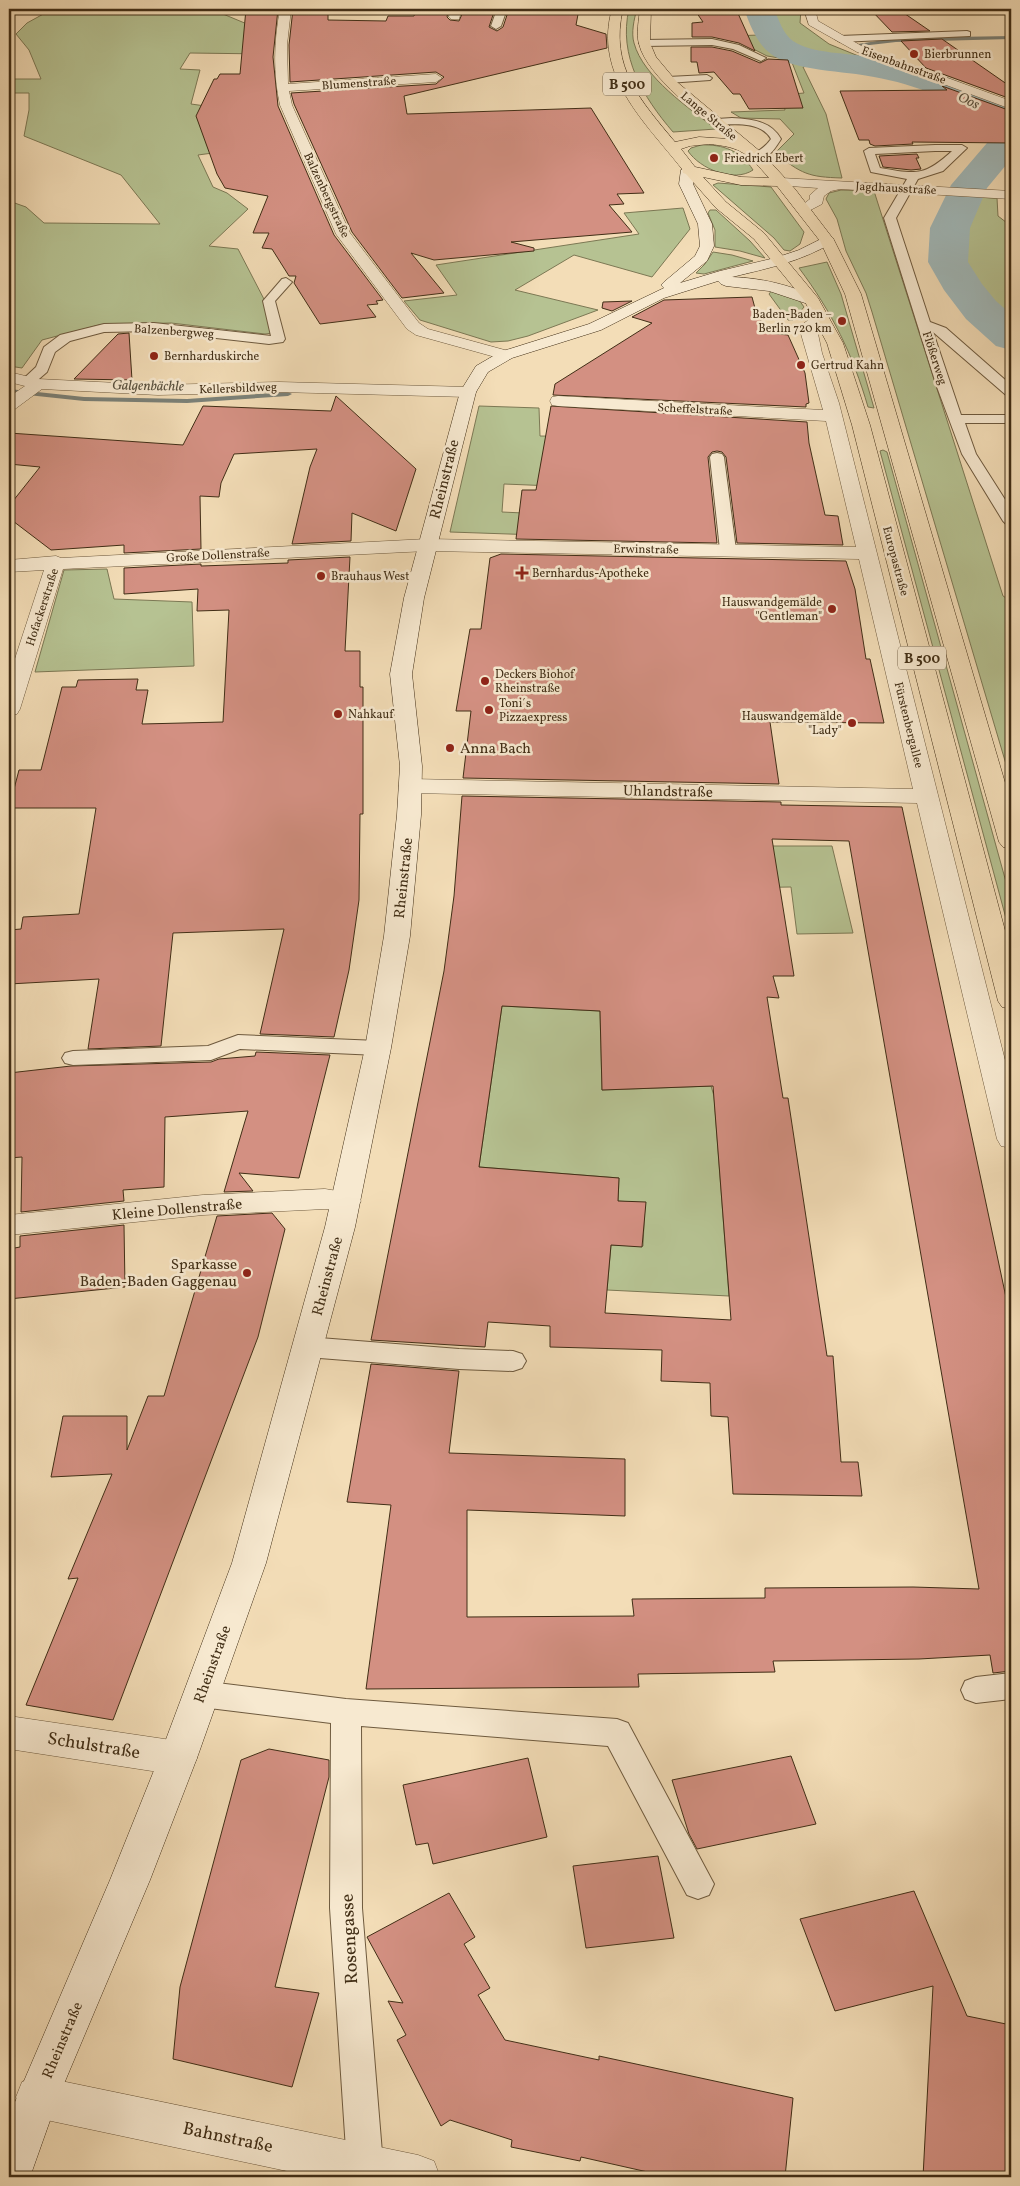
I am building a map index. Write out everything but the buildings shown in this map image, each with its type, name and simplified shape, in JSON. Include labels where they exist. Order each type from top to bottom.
[{"type":"main road","name":"B 500","points":[[617,9],[613,39],[618,67],[637,102],[688,170]]},
{"type":"main road","points":[[644,44],[645,9]]},
{"type":"main road","name":"Lange Straße","points":[[644,44],[650,58],[668,80],[768,168],[827,240]]},
{"type":"main road","points":[[672,148],[683,144],[710,140],[734,144],[753,153]]},
{"type":"main road","points":[[722,178],[748,176],[768,168]]},
{"type":"main road","points":[[688,170],[722,178],[758,183],[781,182]]},
{"type":"main road","name":"Europastraße","points":[[688,170],[723,206],[760,237],[811,300],[844,370],[861,425],[1011,1001]]},
{"type":"main road","name":"B 500","points":[[827,240],[853,294],[864,328],[1011,842]]},
{"type":"street","name":"Balzenbergstraße","points":[[285,9],[281,32],[281,88],[286,105],[343,234],[413,326],[422,332],[506,355]]},
{"type":"street","name":"Eisenbahnstraße","points":[[810,9],[813,22],[861,50],[1011,105]]},
{"type":"street","name":"Blumenstraße","points":[[281,88],[436,78]]},
{"type":"street","points":[[659,295],[671,282],[702,258],[707,246],[705,224],[686,184],[688,170]]},
{"type":"street","name":"Jagdhausstraße","points":[[781,182],[842,185],[910,183],[928,189],[1011,195]]},
{"type":"street","points":[[803,210],[817,201],[817,195],[820,192],[842,185]]},
{"type":"street","points":[[506,355],[595,327],[659,295],[702,281],[780,261],[804,253],[827,240]]},
{"type":"street","points":[[702,281],[764,284],[791,291],[811,300]]},
{"type":"street","name":"Fürstenbergallee","points":[[821,318],[809,328],[808,337],[816,354],[833,416],[926,796],[966,948],[1011,1139]]},
{"type":"street","name":"Rheinstraße","points":[[9,2175],[37,2097],[130,1880],[178,1758],[249,1563],[346,1201],[378,1048],[397,936],[410,786],[411,766],[401,674],[414,598],[468,392],[482,369],[506,355]]},
{"type":"street","name":"Kellersbildweg","points":[[9,377],[25,391],[158,390],[279,386],[468,392]]},
{"type":"street","name":"Scheffelstraße","points":[[558,401],[833,416]]},
{"type":"street","name":"Erwinstraße","points":[[427,544],[866,553]]},
{"type":"street","name":"Große Dollenstraße","points":[[9,566],[56,562],[427,544]]},
{"type":"street","name":"Hofackerstraße","points":[[9,709],[56,562]]},
{"type":"street","name":"Uhlandstraße","points":[[410,786],[926,796]]},
{"type":"street","name":"Kleine Dollenstraße","points":[[9,1225],[203,1205],[325,1199],[346,1201]]},
{"type":"street","name":"Schulstraße","points":[[9,1732],[178,1758]]},
{"type":"street","name":"Bahnstraße","points":[[37,2097],[418,2177]]},
{"type":"lane","points":[[496,26],[502,9]]},
{"type":"lane","points":[[840,39],[967,34]]},
{"type":"lane","points":[[644,44],[712,42],[736,47],[761,58]]},
{"type":"lane","points":[[668,80],[707,78]]},
{"type":"lane","points":[[717,122],[741,122],[769,129],[776,138],[767,152],[753,153]]},
{"type":"lane","points":[[962,148],[939,169],[910,183],[875,170],[869,151],[962,148]]},
{"type":"lane","name":"Flößerweg","points":[[910,183],[890,218],[956,420],[969,454],[1011,521]]},
{"type":"lane","name":"Balzenbergweg","points":[[25,391],[42,369],[49,350],[65,338],[104,328],[154,327],[269,340],[278,338],[269,302],[286,282]]},
{"type":"lane","points":[[924,324],[941,331],[1011,392]]},
{"type":"lane","points":[[956,420],[1011,419]]},
{"type":"lane","points":[[717,457],[728,550]]},
{"type":"lane","points":[[73,1058],[211,1053],[238,1042],[378,1048]]},
{"type":"lane","points":[[307,1348],[513,1361]]},
{"type":"lane","points":[[976,1690],[1011,1686]]},
{"type":"lane","points":[[201,1694],[346,1712],[617,1733],[698,1884]]},
{"type":"lane","name":"Rosengasse","points":[[346,1712],[346,1908],[365,2165]]},
{"type":"green space","points":[[46,9],[211,9],[247,24],[265,54],[190,53],[180,69],[200,70],[191,104],[227,109],[242,149],[198,155],[213,187],[227,193],[248,209],[209,246],[238,249],[281,332],[265,334],[171,323],[99,325],[42,340],[22,368],[9,366],[9,201],[26,207],[44,223],[160,224],[121,175],[24,136],[29,110],[29,93],[9,93],[9,79],[41,79],[29,50],[16,34],[27,23],[47,12]]},
{"type":"green space","points":[[629,9],[637,9],[633,26],[633,39],[639,56],[647,68],[681,102],[716,129],[673,132],[662,119],[643,90],[630,59],[627,43]]},
{"type":"green space","points":[[749,9],[801,9],[800,23],[829,44],[861,57],[821,62],[803,67],[826,114],[842,178],[821,177],[806,173],[792,166],[775,153],[794,134],[780,119],[741,118],[731,112],[785,110],[782,95],[804,93],[791,60],[767,56],[728,36],[760,35]]},
{"type":"green space","points":[[701,145],[724,147],[731,150],[743,158],[753,170],[737,175],[718,172],[709,168],[693,158],[688,151]]},
{"type":"green space","points":[[718,183],[771,187],[804,232],[800,244],[790,251],[784,250],[774,238],[713,185]]},
{"type":"green space","points":[[841,190],[874,191],[1003,596],[1011,601],[1011,781],[866,293],[846,251],[837,219],[826,199],[829,193]]},
{"type":"green space","points":[[969,197],[997,198],[998,216],[1011,226],[1011,324],[992,310],[963,270],[959,237]]},
{"type":"green space","points":[[683,208],[690,229],[652,277],[574,255],[515,290],[598,310],[528,336],[508,341],[491,342],[420,320],[404,301],[457,295],[436,265],[639,234],[624,213]]},
{"type":"green space","points":[[710,210],[716,210],[750,241],[765,258],[715,247],[715,230],[708,213]]},
{"type":"green space","points":[[713,252],[753,261],[704,274],[696,273]]},
{"type":"green space","points":[[827,262],[841,294],[874,408],[868,407],[856,370],[840,334],[822,301],[799,268]]},
{"type":"green space","points":[[773,289],[799,300],[804,307],[793,320],[788,320],[769,294]]},
{"type":"green space","points":[[479,406],[539,408],[540,436],[657,438],[650,490],[504,484],[502,512],[714,522],[714,541],[450,532]]},
{"type":"green space","points":[[880,451],[887,452],[1011,900],[1011,937]]},
{"type":"green space","points":[[107,569],[114,599],[192,602],[194,666],[35,672],[64,570]]},
{"type":"green space","points":[[533,846],[832,846],[853,933],[797,934],[791,887],[534,891]]},
{"type":"green space","points":[[502,1006],[600,1011],[602,1090],[711,1086],[714,1096],[729,1296],[607,1290],[611,1245],[643,1246],[645,1203],[618,1201],[619,1178],[479,1167]]},
{"type":"waterway","name":"Oos","points":[[759,9],[774,40],[789,52],[826,61],[890,70],[908,75],[964,97],[997,115],[1010,125],[1004,145],[970,185],[950,228],[948,262],[965,290],[981,310],[1011,337]]},
{"type":"waterway","points":[[861,44],[896,40],[1011,37]]},
{"type":"waterway","name":"Galgenbächle","points":[[9,391],[84,399],[187,401],[288,394]]},
{"type":"place","name":"Bierbrunnen","points":[[914,54]]},
{"type":"place","name":"Friedrich Ebert","points":[[714,158]]},
{"type":"place","name":"Baden-Baden – Berlin 720 km","points":[[842,321]]},
{"type":"place","name":"Bernharduskirche","points":[[154,356]]},
{"type":"place","name":"Gertrud Kahn","points":[[801,365]]},
{"type":"place","name":"Bernhardus-Apotheke","points":[[522,573]]},
{"type":"place","name":"Brauhaus West","points":[[321,576]]},
{"type":"place","name":"Hauswandgemälde \"Gentleman\"","points":[[832,609]]},
{"type":"place","name":"Deckers Biohof Rheinstraße","points":[[485,681]]},
{"type":"place","name":"Toni´s Pizzaexpress","points":[[489,710]]},
{"type":"place","name":"Nahkauf","points":[[338,714]]},
{"type":"place","name":"Hauswandgemälde \"Lady\"","points":[[852,723]]},
{"type":"place","name":"Anna Bach","points":[[450,748]]},
{"type":"place","name":"Sparkasse Baden-Baden Gaggenau","points":[[247,1273]]}]
